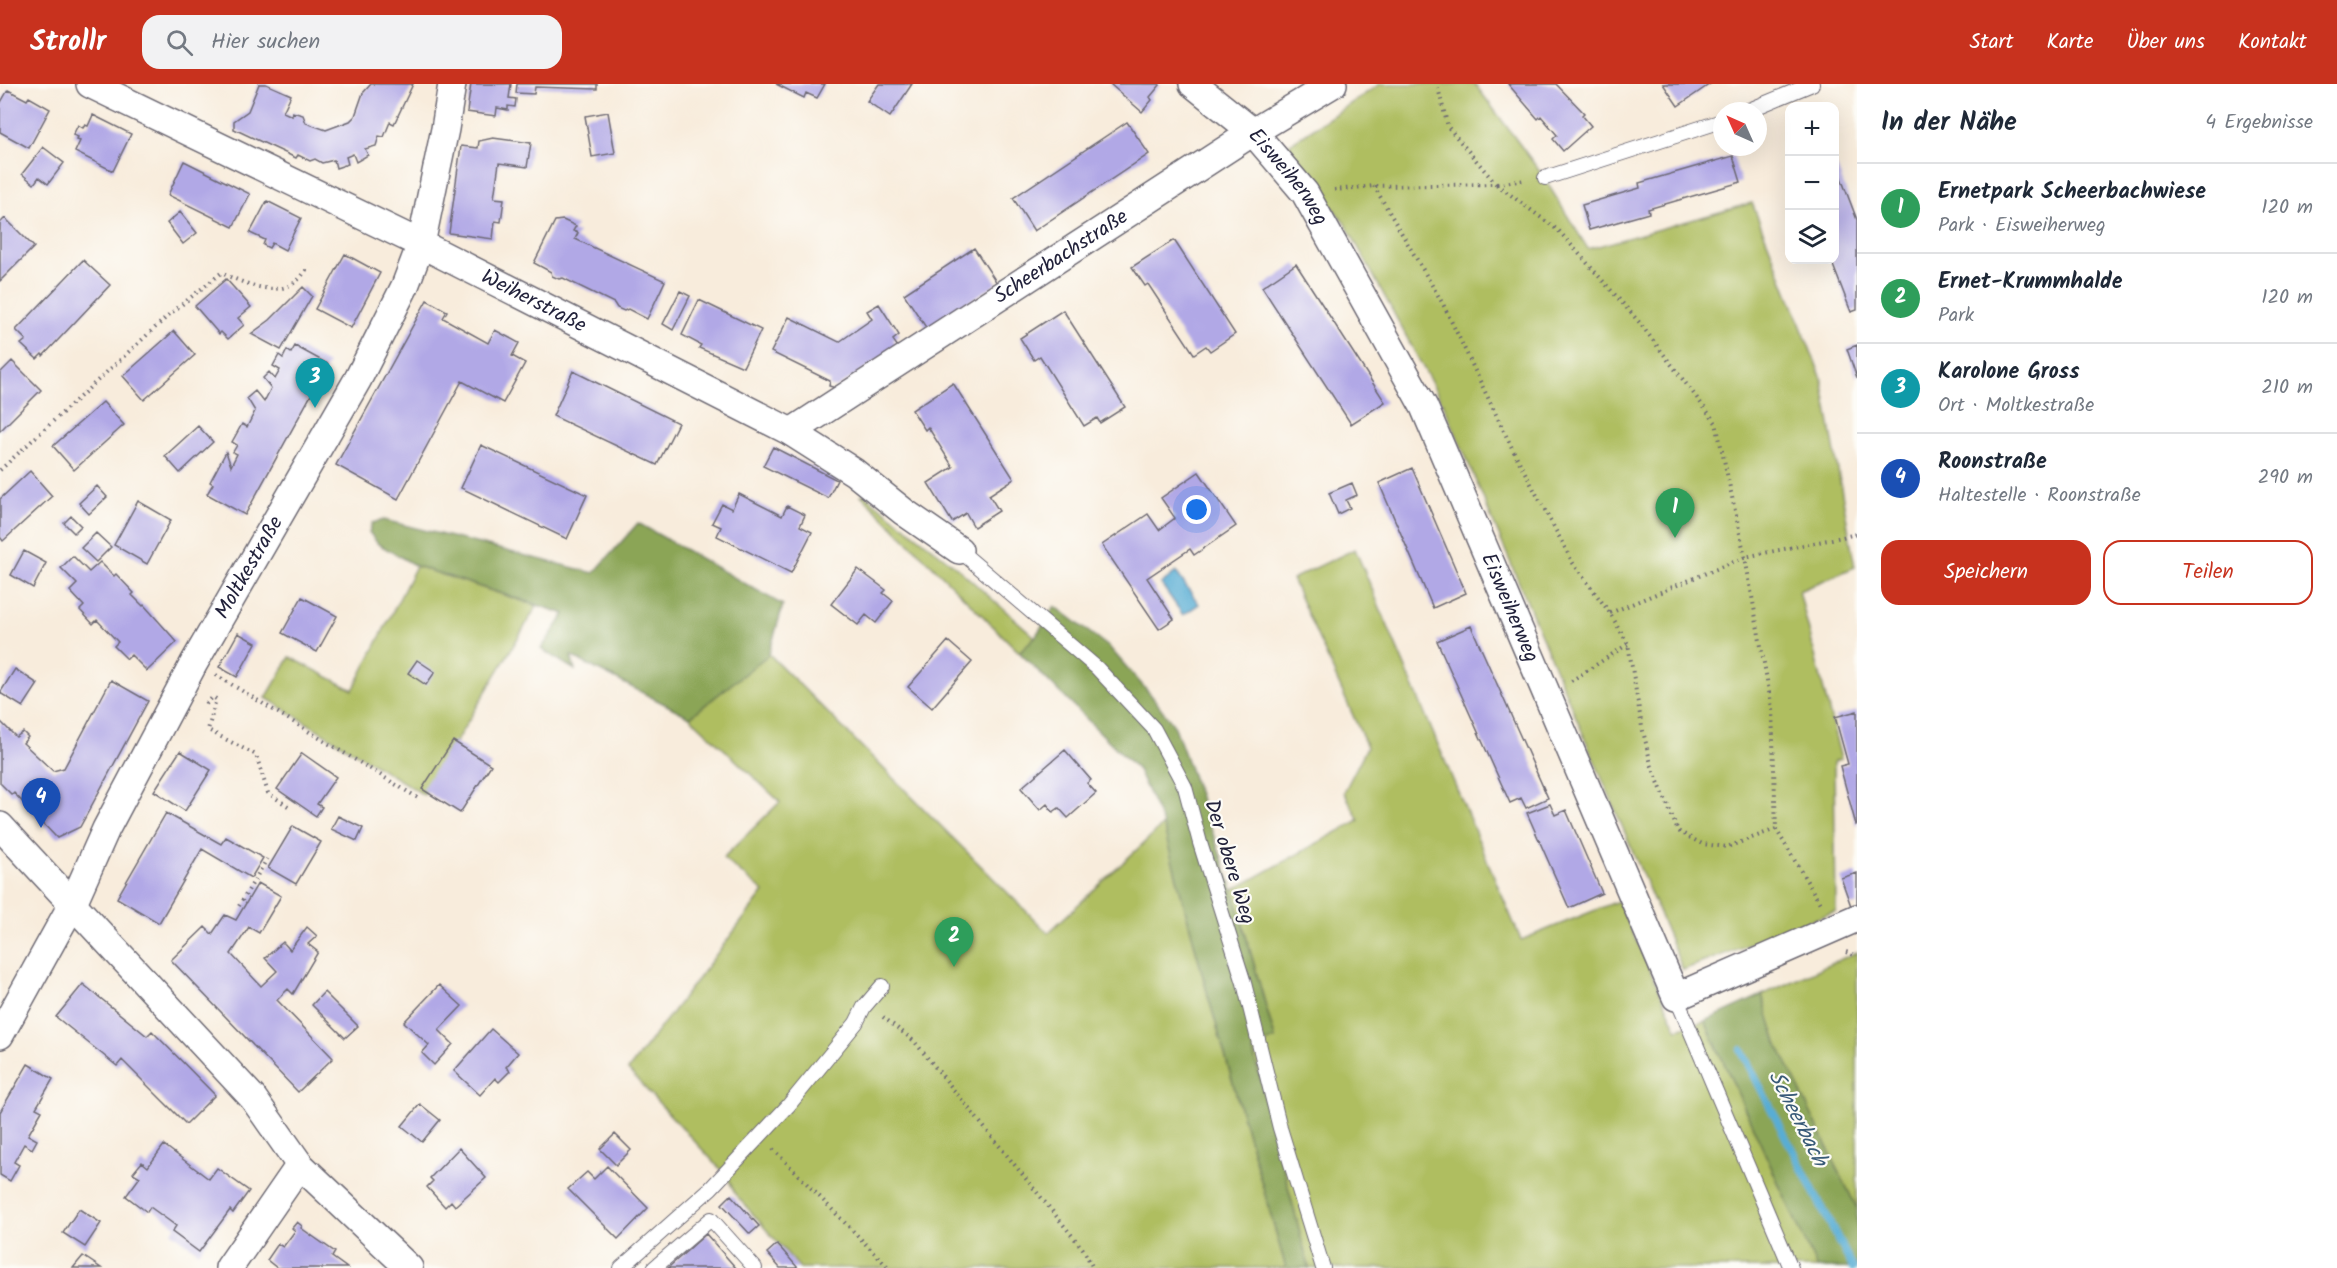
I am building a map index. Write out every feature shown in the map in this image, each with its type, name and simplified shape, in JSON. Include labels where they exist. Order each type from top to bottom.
[{"type":"street","name":"Weiherstraße","points":[[90,84],[421,244],[790,432],[854,472],[904,512],[959,550]]},
{"type":"street","name":"Moltkestraße","points":[[0,1035],[73,903],[106,829],[194,663],[358,378],[405,286],[421,244],[452,84]]},
{"type":"street","name":"Eisweiherweg","points":[[1193,84],[1253,132],[1305,193],[1424,407],[1676,997]]},
{"type":"street","name":"Scheerbachstraße","points":[[790,432],[1253,132],[1333,84]]},
{"type":"street","points":[[0,825],[253,1098],[300,1165],[409,1268]]},
{"type":"street","points":[[1676,997],[1845,922]]},
{"type":"street","points":[[229,1268],[300,1165]]},
{"type":"lane","points":[[1767,103],[1812,84]]},
{"type":"lane","points":[[1545,177],[1713,125]]},
{"type":"lane","name":"Der obere Weg","points":[[959,550],[1097,668],[1154,729],[1185,787],[1244,983],[1280,1128],[1323,1268]]},
{"type":"lane","points":[[621,1268],[711,1188],[788,1106],[856,1023],[864,1007],[882,986]]},
{"type":"lane","points":[[1676,997],[1791,1268]]},
{"type":"lane","points":[[654,1268],[711,1219],[755,1268]]},
{"type":"path","points":[[1437,84],[1448,127],[1496,184],[1559,231],[1639,322],[1716,423],[1745,557],[1772,708],[1776,829],[1845,922]]},
{"type":"path","points":[[1305,193],[1374,186],[1496,184],[1545,177]]},
{"type":"path","points":[[1374,186],[1443,304],[1513,450],[1573,563],[1610,613],[1628,644],[1651,764],[1678,831],[1702,844],[1726,847],[1776,829]]},
{"type":"path","points":[[0,470],[170,314],[221,273],[267,290],[287,287],[303,274],[306,270],[305,265]]},
{"type":"path","points":[[1610,613],[1745,557],[1857,534]]},
{"type":"path","points":[[1548,697],[1628,644]]},
{"type":"path","points":[[233,685],[418,798]]},
{"type":"path","points":[[208,730],[256,755],[268,793],[291,808]]},
{"type":"path","points":[[239,906],[267,859]]},
{"type":"path","points":[[864,1007],[886,1018],[914,1041],[1083,1250],[1093,1268]]},
{"type":"path","points":[[760,1136],[889,1268]]},
{"type":"green space","points":[[1380,84],[1475,84],[1541,173],[1588,249],[1752,203],[1822,379],[1855,567],[1799,591],[1841,759],[1834,761],[1836,911],[1683,970],[1445,408],[1346,225],[1285,147]]},
{"type":"green space","points":[[864,494],[955,566],[1035,637],[1019,652],[861,495]]},
{"type":"green space","points":[[384,520],[594,573],[638,523],[783,605],[769,654],[690,717],[571,656],[575,670],[541,649],[565,614],[416,566],[378,544],[369,532],[372,523]]},
{"type":"green space","points":[[1355,549],[1521,940],[1618,901],[1677,1029],[1705,1021],[1817,1268],[1309,1268],[1252,1047],[1275,1038],[1233,890],[1359,820],[1344,792],[1367,747],[1292,579]]},
{"type":"green space","points":[[416,566],[537,606],[424,795],[266,698],[290,657],[353,690]]},
{"type":"green space","points":[[1055,606],[1110,648],[1175,727],[1233,890],[1275,1039],[1252,1048],[1309,1268],[1286,1268],[1209,999],[1163,825],[1138,770],[1019,652],[1035,637]]},
{"type":"green space","points":[[769,654],[1048,933],[1163,825],[1209,999],[1286,1268],[800,1268],[736,1195],[726,1175],[628,1070],[764,892],[723,858],[780,802],[690,717]]},
{"type":"green space","points":[[1857,952],[1857,1209],[1777,1043],[1762,995]]},
{"type":"green space","points":[[1762,995],[1777,1043],[1857,1209],[1857,1268],[1817,1268],[1705,1021]]},
{"type":"water","points":[[1176,572],[1199,604],[1183,615],[1161,584]]},
{"type":"building","points":[[259,84],[266,84],[291,95],[283,112],[292,116],[292,112],[303,115],[306,123],[326,130],[350,121],[355,116],[363,93],[371,84],[413,84],[394,124],[390,122],[384,137],[379,136],[376,146],[365,149],[368,155],[356,162],[353,154],[346,157],[348,164],[336,168],[334,160],[322,163],[315,159],[310,161],[298,155],[296,158],[234,129],[234,121],[248,111]]},
{"type":"building","points":[[471,84],[511,84],[509,98],[516,99],[515,107],[508,106],[508,110],[497,108],[496,116],[467,112]]},
{"type":"building","points":[[517,84],[597,84],[597,89],[535,87],[534,94],[516,93]]},
{"type":"building","points":[[776,84],[825,84],[817,98],[806,93],[804,98]]},
{"type":"building","points":[[879,84],[912,84],[890,117],[867,101]]},
{"type":"building","points":[[1110,84],[1159,84],[1160,85],[1142,112]]},
{"type":"building","points":[[1508,84],[1556,84],[1584,113],[1582,115],[1591,126],[1563,151],[1553,139],[1557,135],[1541,116],[1538,119]]},
{"type":"building","points":[[1663,84],[1710,84],[1678,106]]},
{"type":"building","points":[[8,90],[27,100],[29,97],[50,109],[29,148],[0,132],[0,104]]},
{"type":"building","points":[[608,112],[615,153],[592,157],[585,116]]},
{"type":"building","points":[[93,115],[131,134],[113,171],[75,152],[80,141],[73,135],[78,125],[83,128],[85,125],[88,126]]},
{"type":"building","points":[[1127,122],[1149,154],[1034,231],[1013,198]]},
{"type":"building","points":[[493,138],[531,143],[527,167],[499,163],[494,198],[504,199],[501,222],[495,221],[493,239],[449,233],[461,146],[478,148],[479,141]]},
{"type":"building","points":[[43,147],[64,163],[48,184],[39,177],[34,184],[22,174]]},
{"type":"building","points":[[1733,156],[1741,182],[1648,209],[1649,213],[1589,230],[1582,205],[1640,188],[1639,183]]},
{"type":"building","points":[[184,161],[250,194],[233,227],[168,195]]},
{"type":"building","points":[[1839,173],[1857,220],[1857,310],[1851,312],[1833,264],[1839,264]]},
{"type":"building","points":[[267,201],[301,218],[285,250],[272,243],[269,248],[263,245],[265,240],[250,233]]},
{"type":"building","points":[[180,212],[197,233],[183,244],[167,223]]},
{"type":"building","points":[[5,218],[34,247],[0,281],[0,223]]},
{"type":"building","points":[[563,220],[576,226],[573,231],[578,233],[575,239],[665,281],[647,319],[628,309],[624,311],[617,308],[614,303],[563,278],[552,276],[551,272],[534,263],[555,221]]},
{"type":"building","points":[[1174,240],[1235,334],[1210,351],[1206,346],[1194,354],[1148,284],[1145,286],[1132,267]]},
{"type":"building","points":[[974,248],[997,283],[927,329],[904,294]]},
{"type":"building","points":[[345,254],[380,273],[351,328],[315,309]]},
{"type":"building","points":[[83,260],[110,285],[43,356],[42,354],[37,359],[21,344],[26,340],[16,330]]},
{"type":"building","points":[[1296,264],[1385,402],[1351,424],[1262,287]]},
{"type":"building","points":[[226,279],[251,307],[238,318],[244,325],[228,339],[221,332],[219,334],[195,306]]},
{"type":"building","points":[[303,287],[312,296],[281,350],[251,334],[270,320]]},
{"type":"building","points":[[680,291],[690,296],[673,330],[663,324]]},
{"type":"building","points":[[427,300],[447,311],[443,318],[488,343],[495,330],[519,343],[512,356],[525,363],[503,403],[462,381],[398,499],[336,465]]},
{"type":"building","points":[[699,300],[761,330],[743,367],[699,348],[701,345],[682,335]]},
{"type":"building","points":[[879,304],[899,335],[893,340],[898,347],[836,388],[829,386],[830,381],[771,352],[789,317],[839,342],[872,319],[867,311]]},
{"type":"building","points":[[1063,310],[1125,407],[1100,423],[1097,418],[1084,426],[1040,356],[1034,360],[1020,338]]},
{"type":"building","points":[[174,331],[195,355],[144,400],[123,376]]},
{"type":"building","points":[[1857,345],[1857,378],[1847,349]]},
{"type":"building","points":[[295,346],[328,364],[245,515],[207,494],[213,484],[210,482],[226,452],[231,466],[237,454],[233,452],[237,445],[232,442],[242,424],[247,427],[255,411],[247,398],[255,391],[264,402],[271,388],[263,378],[269,372],[275,379],[280,370],[273,366],[279,355],[283,358],[287,350],[291,353]]},
{"type":"building","points":[[12,361],[41,390],[0,431],[0,373]]},
{"type":"building","points":[[573,371],[678,423],[657,465],[553,416]]},
{"type":"building","points":[[953,383],[1014,479],[989,495],[999,511],[974,527],[966,513],[952,522],[928,483],[953,467],[928,427],[925,430],[912,410]]},
{"type":"building","points":[[103,402],[124,425],[74,470],[53,446]]},
{"type":"building","points":[[198,426],[213,442],[180,473],[165,456]]},
{"type":"building","points":[[481,445],[587,495],[567,539],[461,488]]},
{"type":"building","points":[[773,447],[837,480],[828,498],[763,466]]},
{"type":"building","points":[[1412,468],[1466,593],[1433,608],[1379,483]]},
{"type":"building","points":[[30,471],[52,496],[3,541],[0,537],[0,499]]},
{"type":"building","points":[[1199,472],[1236,526],[1194,555],[1190,549],[1147,578],[1174,619],[1159,629],[1102,545],[1148,514],[1159,530],[1175,518],[1161,498]]},
{"type":"building","points":[[1352,483],[1357,495],[1346,500],[1350,508],[1338,514],[1329,493]]},
{"type":"building","points":[[97,486],[107,497],[89,514],[79,503]]},
{"type":"building","points":[[739,494],[782,516],[787,506],[805,515],[800,526],[812,532],[791,573],[717,536],[721,527],[712,523],[722,504],[732,509]]},
{"type":"building","points":[[138,501],[171,520],[147,564],[114,545]]},
{"type":"building","points":[[71,516],[81,526],[74,533],[64,523]]},
{"type":"building","points":[[96,533],[111,547],[96,562],[81,548]]},
{"type":"building","points":[[24,551],[46,563],[33,588],[11,575]]},
{"type":"building","points":[[73,556],[89,572],[100,562],[114,576],[116,574],[134,593],[132,595],[177,642],[147,671],[131,655],[127,659],[114,646],[118,642],[97,620],[93,624],[80,610],[84,606],[70,591],[77,584],[61,568]]},
{"type":"building","points":[[858,569],[886,590],[883,593],[893,601],[876,623],[866,615],[858,625],[831,604]]},
{"type":"building","points":[[302,597],[337,616],[317,652],[282,633]]},
{"type":"building","points":[[1471,626],[1548,798],[1526,808],[1521,798],[1510,803],[1437,641]]},
{"type":"building","points":[[238,633],[256,643],[237,677],[219,667]]},
{"type":"building","points":[[948,641],[972,662],[932,708],[908,687]]},
{"type":"building","points":[[417,660],[435,672],[426,685],[408,673]]},
{"type":"building","points":[[15,669],[38,684],[23,707],[0,693]]},
{"type":"building","points":[[111,680],[148,701],[80,827],[57,838],[14,793],[12,795],[0,783],[0,721],[16,737],[23,732],[28,737],[23,743],[53,771],[64,768]]},
{"type":"building","points":[[1857,711],[1856,825],[1840,766],[1848,764],[1835,717]]},
{"type":"building","points":[[453,741],[491,765],[460,813],[422,789]]},
{"type":"building","points":[[1065,750],[1091,780],[1087,783],[1096,793],[1068,818],[1059,808],[1053,812],[1047,804],[1040,810],[1021,788]]},
{"type":"building","points":[[180,751],[211,770],[185,811],[154,791]]},
{"type":"building","points":[[302,753],[336,777],[317,804],[322,807],[316,816],[277,789]]},
{"type":"building","points":[[1550,804],[1555,815],[1566,810],[1602,893],[1569,908],[1527,813]]},
{"type":"building","points":[[166,813],[221,844],[226,837],[263,858],[251,878],[202,849],[159,923],[117,898]]},
{"type":"building","points":[[338,816],[363,828],[357,841],[331,829]]},
{"type":"building","points":[[293,826],[321,842],[296,884],[268,868]]},
{"type":"building","points":[[1857,873],[1857,904],[1851,906],[1841,878]]},
{"type":"building","points":[[258,883],[281,896],[259,933],[249,927],[231,954],[261,986],[277,971],[265,958],[283,942],[290,950],[307,927],[317,936],[308,944],[318,952],[293,994],[288,989],[277,1000],[333,1058],[298,1092],[171,960],[205,927],[212,934],[225,915],[236,920]]},
{"type":"building","points":[[83,984],[147,1036],[152,1031],[215,1095],[186,1124],[122,1060],[117,1066],[56,1017]]},
{"type":"building","points":[[439,985],[462,1006],[439,1030],[453,1044],[434,1065],[422,1053],[429,1045],[404,1022]]},
{"type":"building","points":[[324,992],[358,1026],[345,1038],[312,1005]]},
{"type":"building","points":[[491,1029],[518,1053],[506,1067],[510,1071],[499,1082],[495,1078],[480,1095],[454,1071]]},
{"type":"building","points":[[28,1064],[53,1079],[36,1108],[42,1111],[28,1135],[37,1140],[32,1149],[24,1144],[14,1162],[19,1165],[10,1181],[0,1175],[0,1112]]},
{"type":"building","points":[[420,1104],[440,1120],[422,1142],[402,1126]]},
{"type":"building","points":[[615,1134],[631,1150],[616,1165],[600,1149]]},
{"type":"building","points":[[164,1145],[209,1179],[217,1168],[249,1191],[233,1213],[230,1210],[199,1252],[172,1232],[176,1226],[150,1207],[147,1212],[126,1196],[140,1177],[133,1173],[142,1162],[148,1167]]},
{"type":"building","points":[[459,1148],[486,1178],[455,1206],[451,1201],[445,1207],[427,1187],[433,1181],[430,1178]]},
{"type":"building","points":[[607,1166],[648,1208],[618,1239],[568,1189],[587,1172],[594,1179]]},
{"type":"building","points":[[731,1195],[759,1226],[750,1234],[722,1204]]},
{"type":"building","points":[[79,1209],[101,1223],[85,1247],[63,1233]]},
{"type":"building","points":[[297,1222],[302,1226],[301,1228],[335,1252],[332,1257],[347,1268],[277,1268],[267,1260],[278,1244],[283,1247],[295,1231],[292,1228]]},
{"type":"building","points":[[706,1234],[736,1268],[668,1268],[670,1266]]},
{"type":"building","points":[[777,1244],[798,1268],[780,1268],[767,1253]]},
{"type":"building","points":[[83,1256],[101,1268],[73,1268]]},
{"type":"waterway","name":"Scheerbach","points":[[1741,1050],[1853,1268]]},
{"type":"place","name":"Karolone Gross","points":[[315,408]]},
{"type":"place","name":"Ernetpark Scheerbachwiese","points":[[1675,538]]},
{"type":"place","name":"Roonstraße","points":[[41,828]]},
{"type":"place","name":"Ernet-Krummhalde","points":[[954,967]]}]
